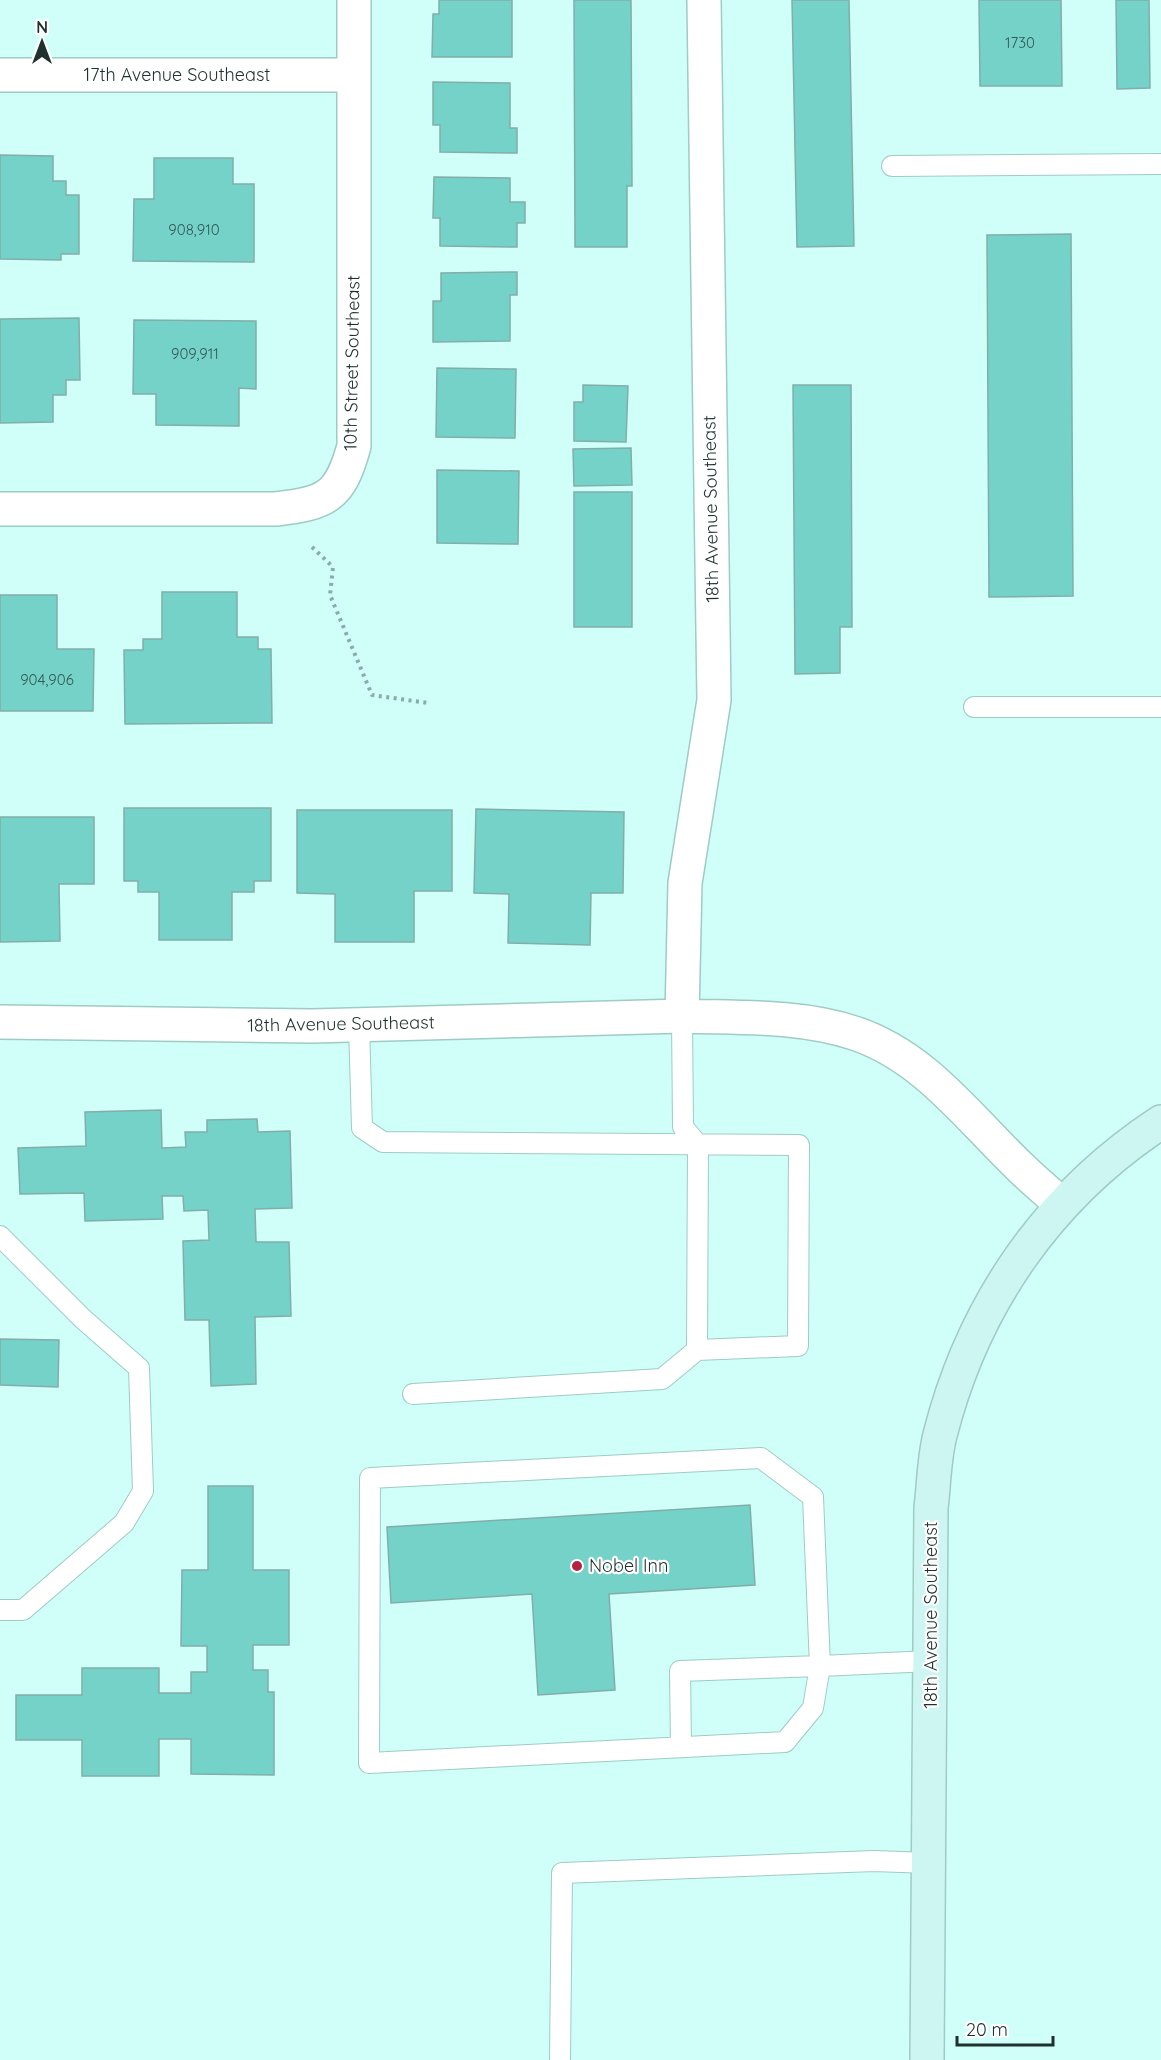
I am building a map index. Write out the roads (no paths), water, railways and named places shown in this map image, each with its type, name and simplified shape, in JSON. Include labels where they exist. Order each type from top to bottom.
[{"type":"street","name":"10th Street Southeast","points":[[0,509],[276,509],[306,506],[329,496],[345,477],[354,446],[354,0]]},
{"type":"street","name":"18th Avenue Southeast","points":[[682,1016],[685,883],[714,700],[704,0]]},
{"type":"street","name":"17th Avenue Southeast","points":[[0,75],[354,75]]},
{"type":"street","name":"18th Avenue Southeast","points":[[0,1022],[359,1025],[682,1016],[793,1020],[854,1033],[903,1057],[946,1089],[1018,1165],[1062,1205]]},
{"type":"street","name":"18th Avenue Southeast","points":[[927,2060],[931,1508],[939,1438],[960,1369],[990,1303],[1029,1244],[1077,1187],[1161,1122]]},
{"type":"lane","points":[[891,166],[1161,164]]},
{"type":"lane","points":[[974,707],[1161,707]]},
{"type":"lane","points":[[682,1016],[683,1127],[698,1145],[697,1350]]},
{"type":"lane","points":[[359,1025],[362,1128],[383,1142],[799,1145],[798,1346],[697,1350],[662,1378],[413,1394]]},
{"type":"lane","points":[[0,1236],[83,1319],[140,1368],[143,1491],[124,1523],[23,1610],[0,1610]]},
{"type":"lane","points":[[761,1458],[813,1497],[820,1666],[813,1708],[785,1742],[369,1763],[370,1478],[761,1458]]},
{"type":"lane","points":[[681,1747],[680,1671],[931,1661]]},
{"type":"lane","points":[[560,2060],[562,1873],[874,1861],[929,1863]]},
{"type":"place","name":"Nobel Inn","points":[[577,1566]]}]
